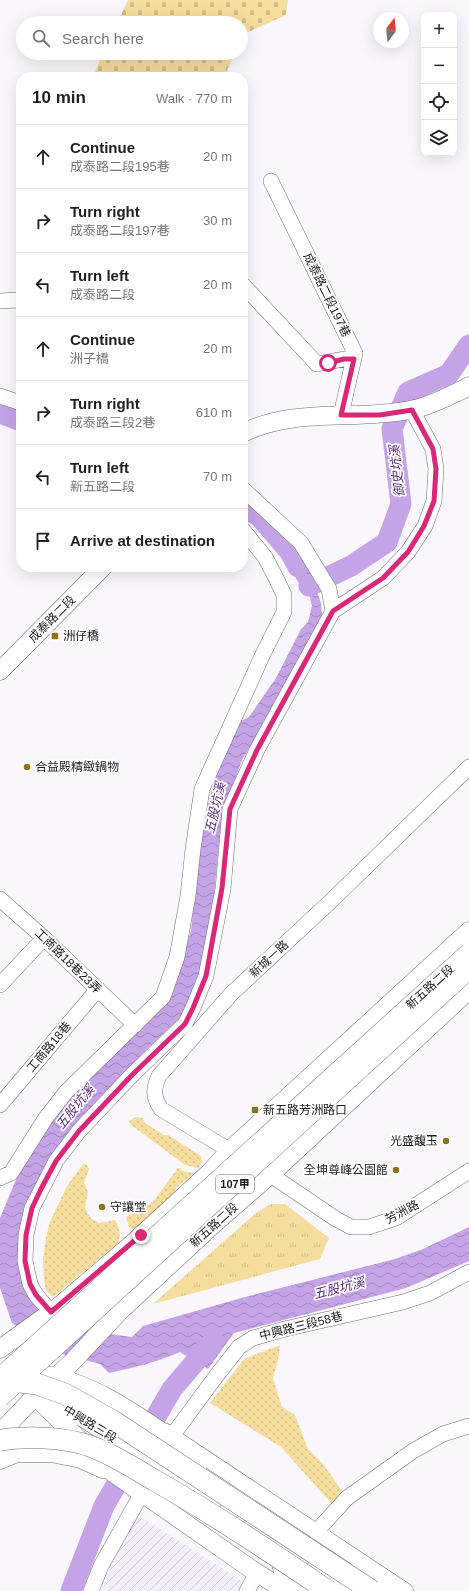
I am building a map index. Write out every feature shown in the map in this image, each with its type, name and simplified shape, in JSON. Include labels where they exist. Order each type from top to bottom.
[{"type":"highway","points":[[0,1383],[13,1381],[37,1384],[65,1394],[113,1421],[372,1591]]},
{"type":"highway","points":[[165,1433],[180,1456],[311,1536],[386,1591]]},
{"type":"highway","points":[[0,1440],[23,1437],[52,1438],[90,1446],[196,1503],[328,1591]]},
{"type":"main road","points":[[248,431],[256,427],[294,419],[341,415],[380,415],[412,410],[436,402],[469,386]]},
{"type":"main road","name":"成泰路二段","points":[[0,671],[98,572]]},
{"type":"main road","name":"新五路二段","points":[[0,1350],[51,1312],[141,1235],[189,1191],[229,1151],[469,931]]},
{"type":"main road","name":"新五路二段","points":[[0,1377],[469,952]]},
{"type":"main road","name":"新五路二段","points":[[0,1398],[469,970]]},
{"type":"main road","name":"新五路二段","points":[[0,1433],[36,1397],[39,1392],[57,1377],[120,1311],[216,1222],[271,1174],[469,990]]},
{"type":"main road","points":[[189,1191],[176,1209],[174,1216],[178,1226],[188,1231],[200,1229],[216,1222]]},
{"type":"main road","points":[[141,1235],[152,1233],[161,1236],[173,1250],[174,1256],[171,1265]]},
{"type":"main road","points":[[0,1350],[31,1375],[36,1397]]},
{"type":"main road","points":[[0,1373],[36,1397]]},
{"type":"main road","points":[[31,1375],[41,1374],[57,1377],[93,1390],[165,1433]]},
{"type":"main road","name":"中興路三段","points":[[36,1397],[70,1409],[347,1591]]},
{"type":"main road","name":"中興路三段","points":[[36,1397],[88,1458]]},
{"type":"main road","points":[[0,1460],[17,1453],[51,1453],[88,1458],[112,1472],[257,1573],[286,1591]]},
{"type":"main road","points":[[272,1543],[284,1573],[309,1591]]},
{"type":"street","name":"成泰路二段197巷","points":[[271,181],[355,353],[341,415]]},
{"type":"street","points":[[248,290],[317,364],[344,359],[354,359]]},
{"type":"street","points":[[0,301],[16,300]]},
{"type":"street","points":[[0,396],[16,401]]},
{"type":"street","points":[[51,1312],[36,1295],[30,1284],[25,1261],[26,1235],[32,1208],[56,1161],[79,1131],[132,1075],[185,1024],[206,976],[222,888],[230,809],[257,750],[333,611],[383,578],[408,552],[430,514],[434,501],[436,469],[433,449],[412,410]]},
{"type":"street","points":[[248,494],[301,543],[329,589],[333,611]]},
{"type":"street","points":[[0,1178],[11,1173],[45,1119],[66,1092],[163,997],[178,958],[202,789],[263,654],[284,612],[284,595],[277,580],[265,557],[248,536]]},
{"type":"street","name":"新城一路","points":[[271,1174],[229,1151],[161,1109],[156,1101],[153,1091],[159,1076],[231,994],[331,901],[469,767]]},
{"type":"street","name":"工商路18巷23弄","points":[[0,899],[44,938],[135,1025]]},
{"type":"street","points":[[0,985],[44,938]]},
{"type":"street","name":"工商路18巷","points":[[0,1105],[98,989]]},
{"type":"street","name":"芳洲路","points":[[271,1174],[336,1220],[351,1227],[369,1227],[396,1218],[469,1171]]},
{"type":"street","name":"中興路三段58巷","points":[[165,1433],[217,1375],[239,1347],[253,1338],[285,1329],[403,1302],[430,1293],[469,1272]]},
{"type":"street","points":[[406,1591],[311,1536],[347,1498],[413,1451],[443,1434],[469,1426]]},
{"type":"street","points":[[91,1591],[100,1566],[140,1492]]},
{"type":"street","points":[[247,1591],[257,1573]]},
{"type":"shaded area","points":[[138,1515],[258,1591],[102,1591],[113,1561]]},
{"type":"green space","points":[[128,0],[288,0],[286,15],[248,32],[248,16],[120,16]]},
{"type":"green space","points":[[100,60],[232,60],[226,72],[95,72]]},
{"type":"green space","points":[[136,1117],[143,1118],[145,1123],[164,1135],[168,1135],[201,1156],[202,1161],[199,1168],[185,1165],[131,1125],[129,1121]]},
{"type":"green space","points":[[83,1164],[87,1165],[89,1169],[84,1183],[88,1192],[85,1207],[88,1214],[92,1219],[99,1223],[115,1220],[120,1231],[119,1240],[118,1243],[53,1297],[46,1290],[44,1281],[43,1259],[46,1238],[50,1222],[67,1186]]},
{"type":"green space","points":[[178,1168],[182,1171],[195,1173],[177,1187],[174,1193],[138,1227],[132,1229],[129,1227],[126,1217],[152,1203]]},
{"type":"green space","points":[[271,1204],[285,1204],[329,1238],[320,1259],[153,1304],[256,1213]]},
{"type":"green space","points":[[280,1345],[273,1378],[282,1407],[295,1415],[308,1449],[324,1465],[342,1491],[332,1504],[281,1447],[210,1403],[244,1359]]},
{"type":"water","points":[[292,540],[304,557],[321,603],[322,615],[315,635],[242,760],[233,785],[219,842],[213,907],[206,955],[183,1015],[147,1049],[121,1078],[81,1117],[54,1155],[21,1270],[78,1330],[132,1337],[143,1326],[245,1297],[395,1259],[423,1249],[469,1227],[469,1261],[406,1288],[234,1333],[208,1369],[180,1352],[163,1359],[109,1373],[100,1364],[55,1352],[12,1323],[0,1288],[0,1218],[28,1151],[69,1095],[158,1012],[170,996],[191,931],[202,821],[218,770],[239,722],[249,717],[276,678],[301,629],[308,622],[312,606],[309,594],[300,585],[278,548]]},
{"type":"waterway","name":"御史坑溪","points":[[309,586],[351,566],[387,542],[401,504],[392,429],[408,392],[449,374],[469,345]]},
{"type":"waterway","name":"五股坑溪","points":[[0,413],[16,419]]},
{"type":"waterway","name":"五股坑溪","points":[[248,510],[259,516],[290,552],[298,567]]},
{"type":"waterway","points":[[71,1591],[104,1506],[172,1389],[214,1340]]},
{"type":"place","name":"洲仔橋","points":[[55,636]]},
{"type":"place","name":"合益殿精緻鍋物","points":[[27,767]]},
{"type":"place","name":"新五路芳洲路口","points":[[255,1110]]},
{"type":"place","name":"光盛馥玉","points":[[446,1141]]},
{"type":"place","name":"全坤尊峰公園館","points":[[396,1170]]},
{"type":"place","name":"守讓堂","points":[[102,1207]]},
{"type":"route","points":[[141,1235],[51,1312],[36,1295],[30,1284],[25,1261],[26,1235],[32,1208],[56,1161],[89,1119],[185,1024],[193,1008],[206,976],[216,924],[222,888],[230,809],[257,750],[322,634],[333,611],[383,578],[408,552],[424,526],[434,501],[436,469],[433,449],[412,410],[380,415],[341,415],[354,359],[344,359],[328,363]]}]
